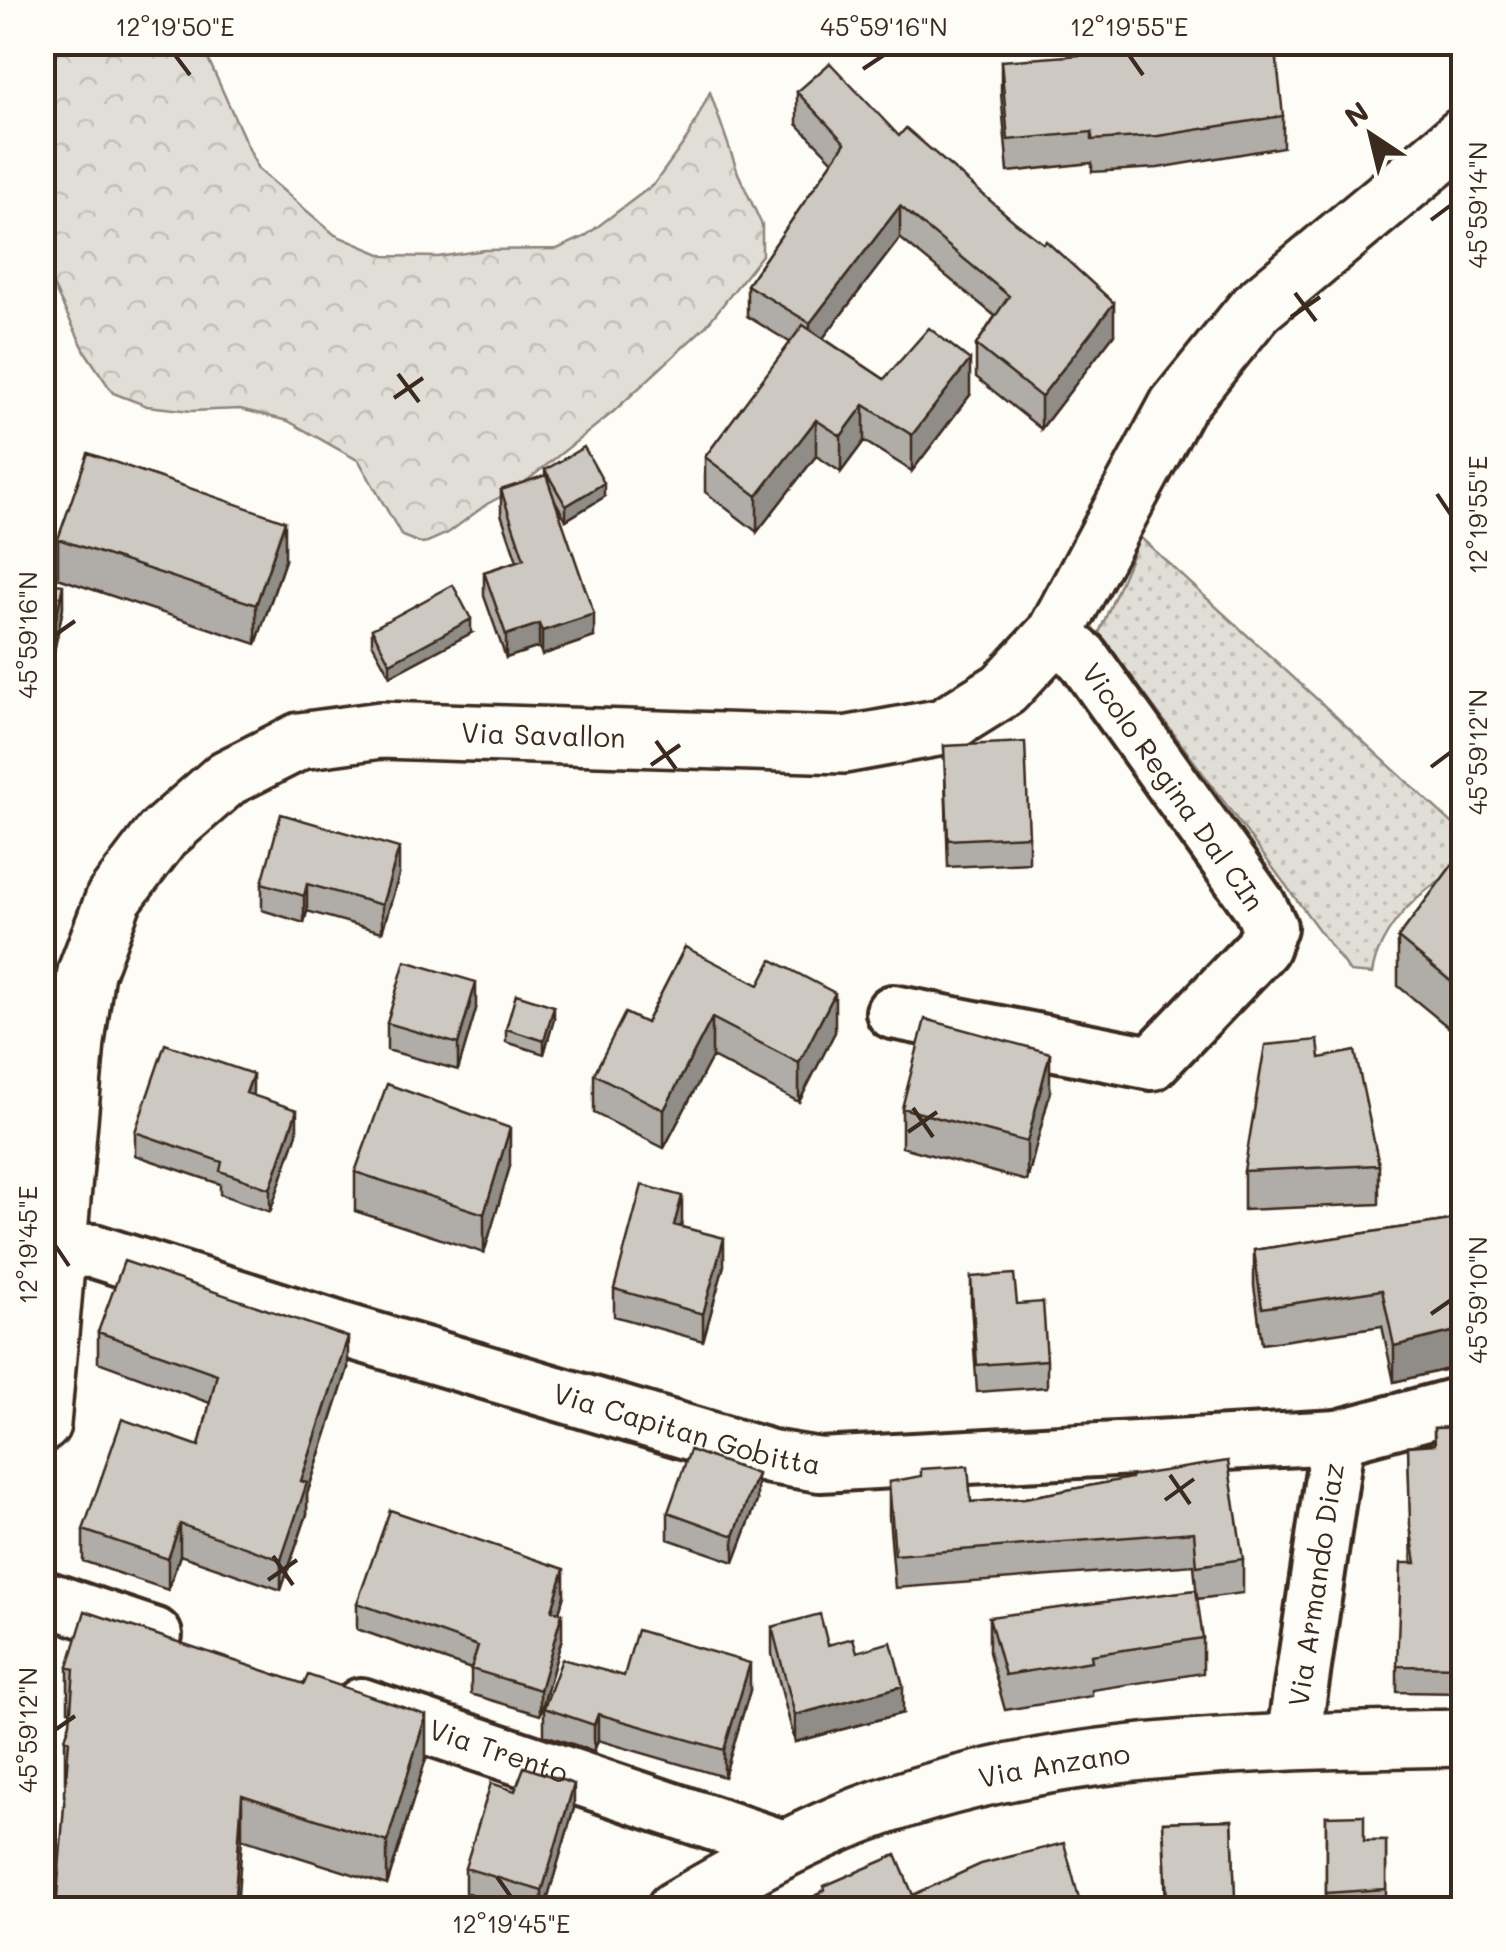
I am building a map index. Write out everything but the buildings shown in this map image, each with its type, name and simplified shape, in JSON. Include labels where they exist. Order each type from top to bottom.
[{"type":"main road","name":"Via Savallon","points":[[42,1424],[50,1248],[86,972],[114,898],[162,835],[227,778],[300,741],[381,730],[844,745],[943,728],[1004,690],[1054,635],[1177,406],[1256,308],[1464,135]]},
{"type":"main road","name":"Via Anzano","points":[[674,1910],[786,1848],[846,1821],[896,1804],[1037,1768],[1188,1748],[1293,1741],[1464,1738]]},
{"type":"street","name":"Vicolo Regina Dal CIn","points":[[894,1012],[1152,1063],[1262,948],[1270,927],[1259,906],[1082,656],[1054,635]]},
{"type":"street","name":"Via Capitan Gobitta","points":[[50,1248],[94,1251],[340,1329],[771,1457],[820,1465],[1338,1437]]},
{"type":"street","name":"Via Armando Diaz","points":[[1293,1741],[1338,1437],[1464,1402]]},
{"type":"street","points":[[42,1597],[196,1648]]},
{"type":"street","name":"Via Trento","points":[[326,1692],[786,1848]]},
{"type":"green space","points":[[43,43],[201,43],[258,169],[335,235],[385,256],[438,257],[485,250],[557,249],[584,237],[654,184],[688,137],[710,92],[738,173],[762,225],[762,255],[706,326],[612,413],[519,487],[487,504],[448,533],[423,544],[402,536],[359,461],[288,421],[240,409],[191,411],[147,406],[113,393],[86,353],[43,265]]},
{"type":"green space","points":[[1140,537],[1463,833],[1463,868],[1432,886],[1405,910],[1383,941],[1372,974],[1350,972],[1099,633]]}]
